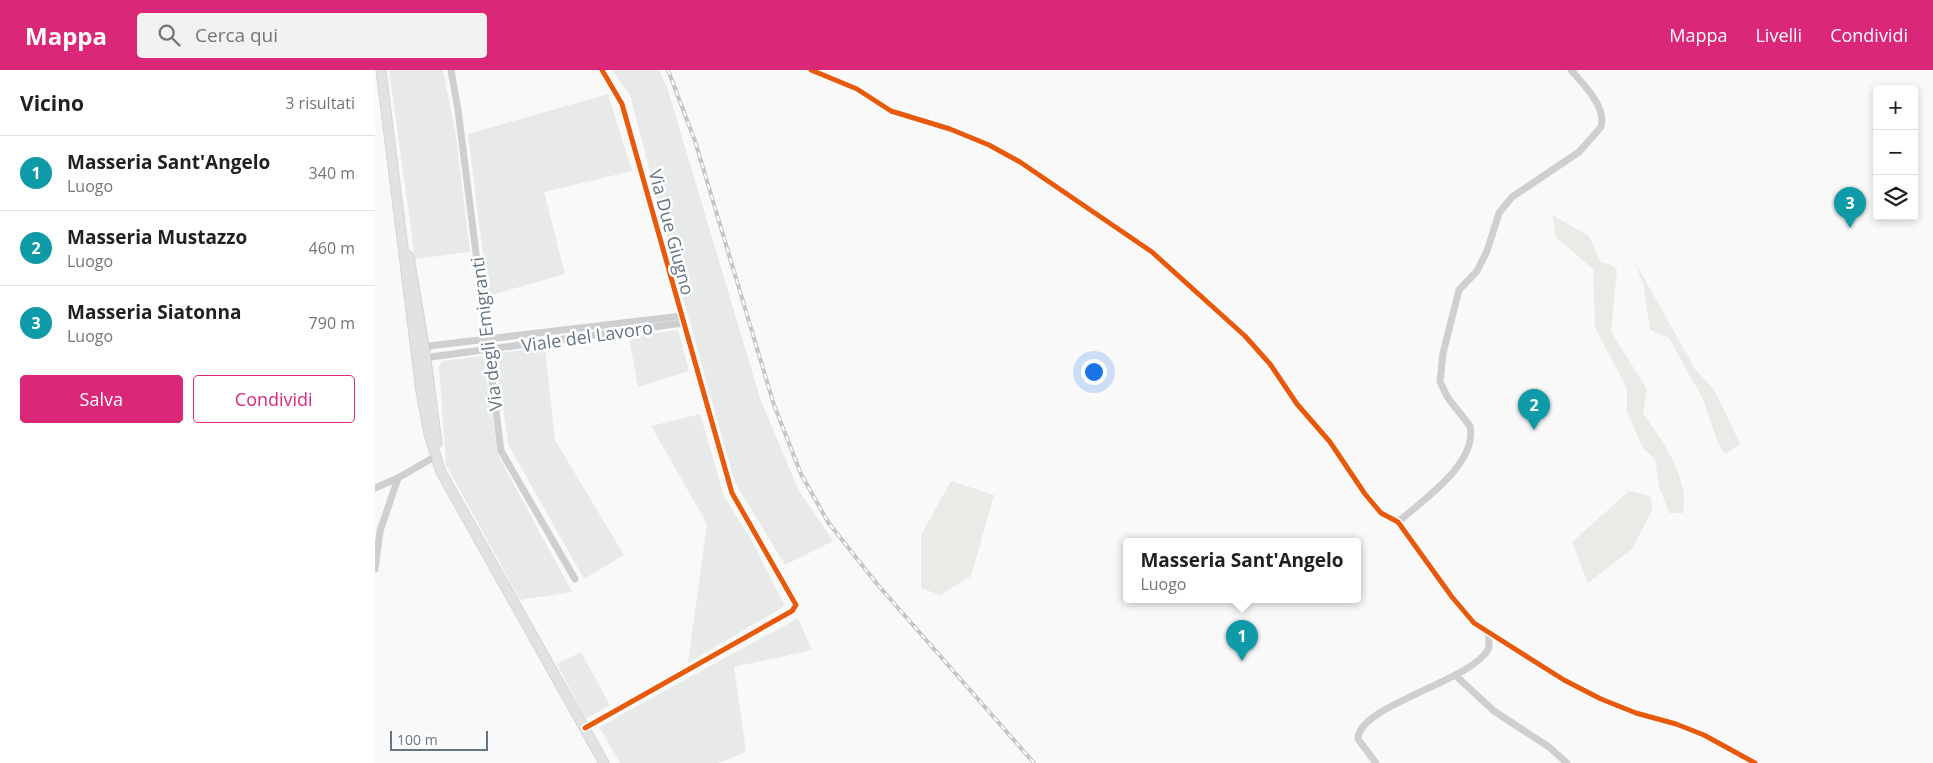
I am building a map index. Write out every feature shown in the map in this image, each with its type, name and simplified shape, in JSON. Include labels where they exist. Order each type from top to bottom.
[{"type":"main road","points":[[381,70],[408,298],[422,394],[441,472],[605,763]]},
{"type":"main road","points":[[396,187],[422,331],[428,351],[431,399],[441,472]]},
{"type":"street","name":"Via degli Emigranti","points":[[451,70],[458,110],[501,450],[575,579]]},
{"type":"street","name":"Via Due Giugno","points":[[585,728],[792,610],[795,605],[732,493],[623,104],[602,70]]},
{"type":"street","points":[[811,70],[857,89],[891,111],[950,129],[989,145],[1020,162],[1152,252],[1245,336],[1271,364],[1297,404],[1329,442],[1365,494],[1381,513],[1398,522],[1452,597],[1474,623],[1489,635],[1503,640],[1564,680],[1601,699],[1636,714],[1686,728],[1755,763]]},
{"type":"street","points":[[1398,522],[1458,468],[1469,446],[1470,426],[1448,398],[1439,378],[1443,353],[1459,290],[1477,270],[1487,251],[1499,213],[1512,197],[1579,152],[1601,128],[1601,112],[1587,88],[1571,70]]},
{"type":"street","points":[[408,298],[415,331],[428,351]]},
{"type":"street","points":[[428,351],[487,339],[682,319]]},
{"type":"street","name":"Viale del Lavoro","points":[[428,351],[488,349],[682,319]]},
{"type":"street","points":[[422,394],[421,370],[428,351]]},
{"type":"street","points":[[375,488],[398,478],[436,456]]},
{"type":"street","points":[[375,569],[381,531],[398,478]]},
{"type":"street","points":[[1376,763],[1359,739],[1361,730],[1367,723],[1392,705],[1455,675],[1487,652],[1489,648],[1489,635]]},
{"type":"street","points":[[1455,675],[1494,711],[1549,746],[1567,763]]},
{"type":"shaded area","points":[[389,70],[443,70],[456,136],[470,252],[415,259]]},
{"type":"shaded area","points":[[612,70],[659,70],[667,87],[760,398],[798,489],[833,541],[785,565],[735,483],[682,294],[630,95]]},
{"type":"shaded area","points":[[608,94],[632,171],[544,192],[565,274],[488,296],[468,134]]},
{"type":"shaded area","points":[[1552,215],[1589,236],[1601,263],[1609,264],[1617,270],[1611,332],[1647,389],[1643,413],[1673,460],[1682,487],[1683,513],[1669,513],[1659,486],[1655,459],[1643,448],[1627,412],[1627,389],[1595,327],[1593,269],[1556,237]]},
{"type":"shaded area","points":[[1635,262],[1695,369],[1715,391],[1740,444],[1725,454],[1718,443],[1703,399],[1669,338],[1650,330],[1644,287]]},
{"type":"shaded area","points":[[678,330],[689,371],[638,387],[629,337]]},
{"type":"shaded area","points":[[545,348],[555,440],[624,555],[584,579],[509,446],[494,353]]},
{"type":"shaded area","points":[[483,356],[498,455],[572,592],[520,600],[446,465],[439,367],[442,361]]},
{"type":"shaded area","points":[[700,414],[724,496],[752,541],[785,606],[688,663],[707,524],[651,426]]},
{"type":"shaded area","points":[[951,481],[994,495],[971,576],[940,595],[921,588],[921,535]]},
{"type":"shaded area","points":[[1629,491],[1650,496],[1653,508],[1632,549],[1588,583],[1572,542]]},
{"type":"shaded area","points":[[798,618],[812,650],[734,667],[746,752],[718,763],[620,763],[599,727]]},
{"type":"shaded area","points":[[581,652],[610,705],[586,719],[557,664]]},
{"type":"railway","points":[[668,70],[695,141],[774,405],[801,474],[828,522],[877,584],[1034,763]]},
{"type":"cycle path","points":[[585,728],[792,611],[796,605],[732,493],[622,104],[602,70]]},
{"type":"cycle path","points":[[811,70],[857,89],[891,111],[950,129],[989,145],[1020,162],[1152,252],[1245,336],[1270,364],[1297,404],[1330,442],[1365,494],[1381,513],[1398,522],[1452,597],[1474,623],[1564,680],[1601,699],[1636,713],[1676,724],[1704,735],[1755,763]]},
{"type":"place","name":"Masseria Siatonna","points":[[1850,228]]},
{"type":"place","name":"Masseria Mustazzo","points":[[1534,430]]},
{"type":"place","name":"Masseria Sant'Angelo","points":[[1242,661]]}]
